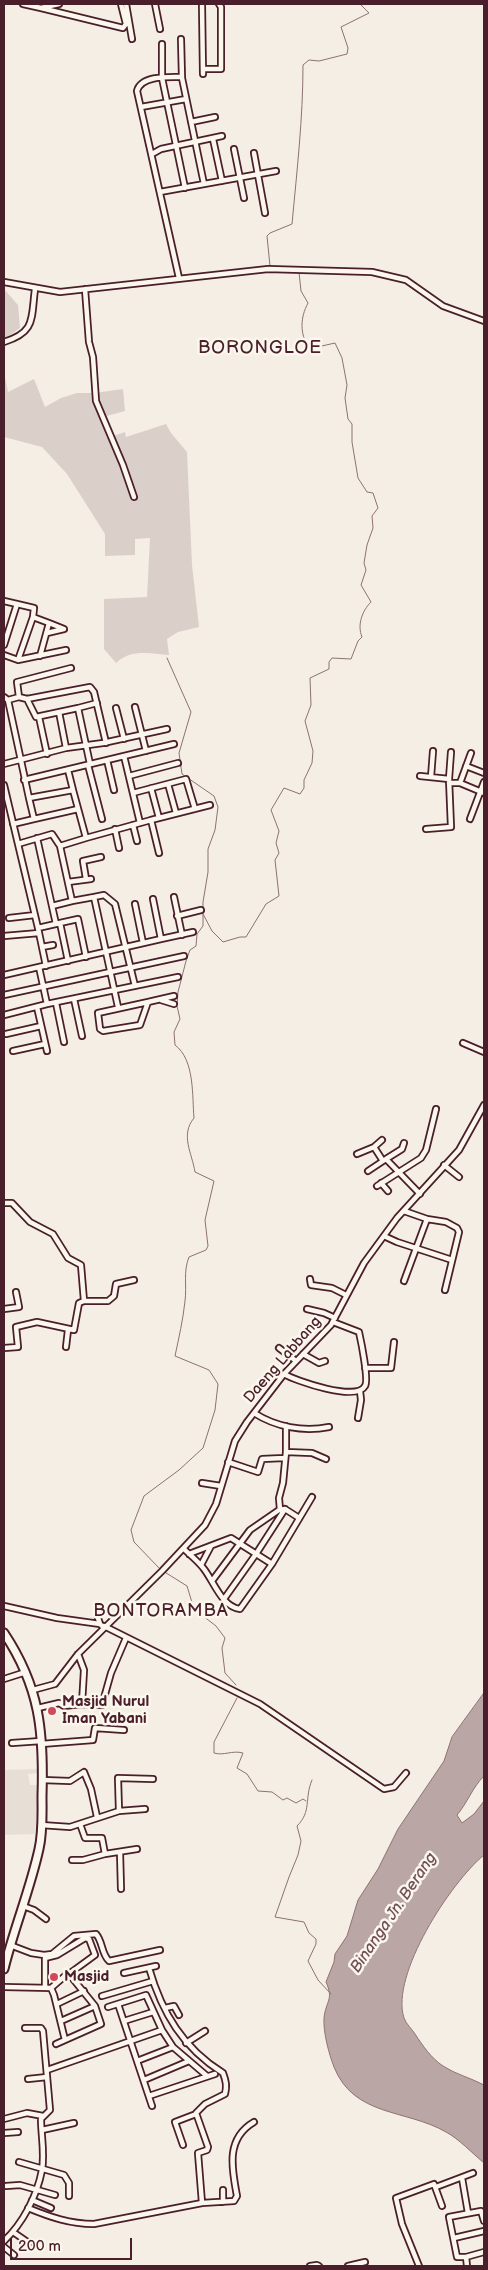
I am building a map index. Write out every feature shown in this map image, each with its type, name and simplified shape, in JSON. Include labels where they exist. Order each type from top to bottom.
[{"type":"main road","points":[[4,1633],[26,1672],[38,1708],[42,1780],[40,1846],[23,1906],[7,1947],[4,1969]]},
{"type":"street","points":[[23,4],[123,28],[126,24],[121,4]]},
{"type":"street","points":[[41,8],[58,4]]},
{"type":"street","points":[[126,4],[132,38]]},
{"type":"street","points":[[156,4],[160,30]]},
{"type":"street","points":[[202,4],[203,71],[221,69],[221,7],[219,4]]},
{"type":"street","points":[[181,39],[182,77],[204,184]]},
{"type":"street","points":[[162,44],[162,78],[185,188]]},
{"type":"street","points":[[179,278],[137,91],[140,85],[148,80],[182,77]]},
{"type":"street","points":[[141,107],[186,99]]},
{"type":"street","points":[[191,122],[215,117]]},
{"type":"street","points":[[152,154],[157,150],[222,136]]},
{"type":"street","points":[[213,139],[222,181]]},
{"type":"street","points":[[234,149],[244,198]]},
{"type":"street","points":[[254,153],[265,213]]},
{"type":"street","points":[[160,192],[276,171]]},
{"type":"street","points":[[4,282],[60,292],[268,269],[383,273],[408,281],[442,306],[484,321]]},
{"type":"street","points":[[4,342],[18,338],[28,328],[35,288]]},
{"type":"street","points":[[85,289],[96,401],[120,457],[134,497]]},
{"type":"street","points":[[4,601],[34,608],[33,617],[18,660]]},
{"type":"street","points":[[4,645],[6,632],[17,604]]},
{"type":"street","points":[[33,617],[64,629],[47,633]]},
{"type":"street","points":[[40,656],[49,623]]},
{"type":"street","points":[[4,655],[18,660],[66,650]]},
{"type":"street","points":[[19,697],[17,682],[71,668]]},
{"type":"street","points":[[34,819],[6,698],[19,697],[27,699],[89,687],[94,692],[106,743]]},
{"type":"street","points":[[27,699],[34,716],[39,717],[97,703]]},
{"type":"street","points":[[135,707],[140,735],[146,751]]},
{"type":"street","points":[[78,708],[102,819]]},
{"type":"street","points":[[116,708],[124,739]]},
{"type":"street","points":[[59,712],[66,748]]},
{"type":"street","points":[[39,717],[47,754]]},
{"type":"street","points":[[4,764],[66,748],[106,743],[167,729]]},
{"type":"street","points":[[24,780],[174,744]]},
{"type":"street","points":[[431,777],[433,750]]},
{"type":"street","points":[[426,829],[451,827],[449,781],[451,752]]},
{"type":"street","points":[[460,783],[472,753]]},
{"type":"street","points":[[124,756],[140,823]]},
{"type":"street","points":[[107,760],[114,790]]},
{"type":"street","points":[[129,776],[178,763]]},
{"type":"street","points":[[466,766],[484,774]]},
{"type":"street","points":[[68,770],[86,838]]},
{"type":"street","points":[[420,776],[460,783],[482,793]]},
{"type":"street","points":[[133,793],[186,779],[195,809]]},
{"type":"street","points":[[470,819],[482,793],[484,782]]},
{"type":"street","points":[[168,784],[176,813]]},
{"type":"street","points":[[4,785],[46,966]]},
{"type":"street","points":[[151,788],[159,818]]},
{"type":"street","points":[[29,798],[73,790]]},
{"type":"street","points":[[60,846],[115,829],[210,805]]},
{"type":"street","points":[[13,824],[78,809]]},
{"type":"street","points":[[150,820],[159,854]]},
{"type":"street","points":[[133,825],[137,841]]},
{"type":"street","points":[[115,829],[119,848]]},
{"type":"street","points":[[18,844],[53,834],[60,846],[72,901]]},
{"type":"street","points":[[38,838],[52,906],[68,961]]},
{"type":"street","points":[[68,882],[89,879],[83,861],[101,857]]},
{"type":"street","points":[[52,906],[104,895],[115,904],[129,968],[135,986]]},
{"type":"street","points":[[94,897],[118,1007]]},
{"type":"street","points":[[174,897],[182,935]]},
{"type":"street","points":[[153,899],[162,939]]},
{"type":"street","points":[[135,904],[143,943]]},
{"type":"street","points":[[177,916],[201,910]]},
{"type":"street","points":[[9,918],[35,916]]},
{"type":"street","points":[[4,936],[39,931],[58,924],[78,920],[86,957]]},
{"type":"street","points":[[4,975],[193,932]]},
{"type":"street","points":[[42,947],[54,945]]},
{"type":"street","points":[[4,995],[184,956]]},
{"type":"street","points":[[40,967],[47,1004]]},
{"type":"street","points":[[4,1015],[47,1004],[178,977]]},
{"type":"street","points":[[148,1002],[140,1025],[101,1030],[97,1014],[118,1007],[174,996]]},
{"type":"street","points":[[74,999],[82,1036]]},
{"type":"street","points":[[158,999],[174,1004]]},
{"type":"street","points":[[56,1003],[64,1042]]},
{"type":"street","points":[[37,1007],[47,1051]]},
{"type":"street","points":[[6,1034],[41,1026]]},
{"type":"street","points":[[463,1043],[484,1052]]},
{"type":"street","points":[[13,1051],[45,1044]]},
{"type":"street","name":"Daeng Labbang","points":[[33,1690],[55,1684],[80,1657],[103,1626],[162,1572],[210,1517],[216,1504],[235,1441],[284,1374],[324,1334],[334,1320],[357,1272],[404,1210],[459,1150],[484,1104]]},
{"type":"street","points":[[388,1191],[379,1185],[416,1163],[424,1155],[436,1109]]},
{"type":"street","points":[[357,1154],[374,1147],[382,1140]]},
{"type":"street","points":[[368,1171],[402,1149],[404,1143]]},
{"type":"street","points":[[374,1147],[384,1160],[420,1194]]},
{"type":"street","points":[[444,1165],[459,1178]]},
{"type":"street","points":[[4,1203],[12,1203],[30,1222],[54,1234],[68,1258],[81,1265],[84,1301]]},
{"type":"street","points":[[404,1210],[426,1219],[446,1222],[459,1230],[445,1290]]},
{"type":"street","points":[[404,1281],[417,1249],[426,1219]]},
{"type":"street","points":[[384,1236],[452,1260]]},
{"type":"street","points":[[310,1279],[312,1286],[332,1288],[346,1295]]},
{"type":"street","points":[[4,1348],[18,1347],[16,1327],[45,1323],[68,1330],[75,1329],[79,1304],[84,1301],[108,1301],[114,1296],[116,1284],[134,1280]]},
{"type":"street","points":[[4,1309],[18,1307],[16,1292]]},
{"type":"street","points":[[284,1374],[301,1382],[344,1393],[354,1394],[360,1391],[366,1384],[359,1332],[324,1313],[307,1309]]},
{"type":"street","points":[[66,1347],[68,1330]]},
{"type":"street","points":[[365,1368],[391,1368],[394,1342]]},
{"type":"street","points":[[279,1348],[296,1361]]},
{"type":"street","points":[[303,1354],[319,1363],[325,1361]]},
{"type":"street","points":[[358,1418],[361,1400],[360,1391]]},
{"type":"street","points":[[254,1413],[272,1422],[286,1426],[312,1429],[329,1427]]},
{"type":"street","points":[[224,1599],[256,1554],[282,1509],[286,1426]]},
{"type":"street","points":[[286,1452],[312,1453],[326,1458]]},
{"type":"street","points":[[228,1462],[258,1472],[262,1459],[284,1458]]},
{"type":"street","points":[[202,1483],[221,1486]]},
{"type":"street","points":[[184,1549],[200,1565],[224,1599],[240,1609],[272,1564],[312,1497]]},
{"type":"street","points":[[282,1509],[299,1518]]},
{"type":"street","points":[[212,1581],[250,1530],[282,1509]]},
{"type":"street","points":[[189,1554],[228,1538],[272,1564]]},
{"type":"street","points":[[200,1565],[212,1546]]},
{"type":"street","points":[[4,1606],[103,1626],[260,1704],[384,1789],[394,1787],[406,1773]]},
{"type":"street","points":[[98,1607],[97,1615],[103,1626]]},
{"type":"street","points":[[38,1708],[59,1703],[64,1706],[82,1704],[102,1705],[111,1673],[126,1638]]},
{"type":"street","points":[[80,1657],[84,1673],[82,1704]]},
{"type":"street","points":[[4,1679],[26,1672]]},
{"type":"street","points":[[12,1743],[93,1740],[95,1728],[124,1730]]},
{"type":"street","points":[[42,1780],[70,1781],[84,1772],[91,1790],[96,1817]]},
{"type":"street","points":[[119,1811],[118,1778],[153,1779]]},
{"type":"street","points":[[41,1825],[64,1828],[119,1811],[145,1809]]},
{"type":"street","points":[[80,1824],[85,1838],[102,1838],[105,1854]]},
{"type":"street","points":[[72,1860],[83,1860],[137,1849]]},
{"type":"street","points":[[120,1852],[122,1889]]},
{"type":"street","points":[[23,1906],[34,1910],[46,1919]]},
{"type":"street","points":[[7,1947],[48,1955],[72,1938],[96,1934],[109,1961],[160,1950]]},
{"type":"street","points":[[4,1987],[48,1987],[70,1974],[95,1955],[89,1939],[85,1938],[57,1955],[45,1958],[48,1987],[57,2004],[65,2040]]},
{"type":"street","points":[[124,1973],[156,1966]]},
{"type":"street","points":[[149,1968],[164,2008],[173,2025],[186,2042],[223,2073],[227,2087],[225,2094],[205,2104],[197,2110],[196,2114],[175,2122],[183,2145]]},
{"type":"street","points":[[56,2044],[100,2026],[95,2006],[70,1974]]},
{"type":"street","points":[[102,1996],[153,1981]]},
{"type":"street","points":[[57,2004],[84,1991]]},
{"type":"street","points":[[108,2007],[144,1995],[173,2047],[207,2076]]},
{"type":"street","points":[[118,2004],[152,2106]]},
{"type":"street","points":[[61,2021],[95,2006]]},
{"type":"street","points":[[164,2008],[174,2006],[179,2015]]},
{"type":"street","points":[[124,2021],[153,2012]]},
{"type":"street","points":[[4,2242],[13,2232],[28,2208],[36,2189],[42,2169],[43,2116],[50,2110],[43,2031],[41,2028],[36,2027],[25,2028]]},
{"type":"street","points":[[47,2070],[162,2030]]},
{"type":"street","points":[[186,2042],[205,2030]]},
{"type":"street","points":[[137,2061],[173,2047]]},
{"type":"street","points":[[144,2080],[190,2061]]},
{"type":"street","points":[[149,2096],[215,2074]]},
{"type":"street","points":[[28,2079],[48,2077]]},
{"type":"street","points":[[4,2119],[26,2114],[43,2116]]},
{"type":"street","points":[[196,2114],[208,2147],[207,2150],[198,2153],[202,2203]]},
{"type":"street","points":[[28,2208],[65,2221],[79,2224],[94,2224],[202,2203],[234,2201],[237,2198],[232,2153],[242,2132],[254,2122]]},
{"type":"street","points":[[42,2130],[74,2123]]},
{"type":"street","points":[[4,2133],[18,2132]]},
{"type":"street","points":[[19,2162],[65,2176],[69,2183],[69,2196]]},
{"type":"street","points":[[436,2187],[473,2173]]},
{"type":"street","points":[[462,2178],[468,2213]]},
{"type":"street","points":[[419,2266],[402,2224],[396,2198],[433,2184],[436,2187],[442,2206]]},
{"type":"street","points":[[6,2186],[20,2185],[55,2195]]},
{"type":"street","points":[[223,2190],[223,2202]]},
{"type":"street","points":[[32,2200],[51,2208]]},
{"type":"street","points":[[484,2221],[481,2211],[449,2217],[457,2257],[466,2257],[484,2252]]},
{"type":"street","points":[[454,2238],[484,2231]]},
{"type":"street","points":[[13,2232],[29,2242]]},
{"type":"street","points":[[4,2246],[14,2255]]},
{"type":"street","points":[[466,2257],[467,2266]]},
{"type":"street","points":[[350,2266],[365,2262]]},
{"type":"street","points":[[310,2266],[318,2264],[319,2266]]},
{"type":"shaded area","points":[[4,289],[18,305],[20,328],[4,339]]},
{"type":"shaded area","points":[[4,372],[8,392],[34,379],[45,407],[61,398],[77,393],[95,393],[123,389],[125,411],[103,417],[107,438],[125,432],[126,437],[166,424],[187,452],[192,565],[199,627],[178,632],[167,639],[169,655],[134,654],[116,663],[104,649],[104,599],[147,597],[150,538],[135,539],[135,555],[105,556],[105,534],[67,474],[42,447],[4,437]]},
{"type":"shaded area","points":[[39,1769],[39,1773],[28,1774],[30,1785],[39,1785],[35,1834],[4,1835],[4,1770]]},
{"type":"water","name":"Binanga Jn. Berang","points":[[484,1693],[484,1776],[457,1815],[462,1823],[474,1814],[484,1801],[484,1855],[456,1886],[426,1930],[406,1978],[402,2000],[405,2020],[431,2056],[448,2069],[484,2085],[484,2163],[461,2142],[446,2132],[414,2119],[382,2110],[354,2095],[343,2083],[334,2067],[324,2030],[324,2018],[329,1997],[326,1982],[335,1954],[347,1936],[358,1900],[378,1869],[398,1829],[444,1761],[452,1737]]},
{"type":"waterway","points":[[278,267],[270,266],[267,236],[292,224],[301,124],[303,65],[309,60],[319,61],[347,54],[348,48],[341,27],[369,13],[360,4]]},
{"type":"waterway","points":[[203,914],[212,931],[223,942],[246,937],[266,904],[279,896],[275,860],[279,853],[276,843],[279,831],[271,810],[284,788],[300,794],[304,788],[304,780],[312,763],[313,751],[305,721],[311,705],[310,678],[329,669],[329,662],[332,658],[351,659],[358,641],[362,637],[360,628],[361,618],[371,602],[361,585],[366,570],[364,563],[367,545],[373,528],[372,516],[378,508],[373,493],[367,492],[358,478],[352,442],[352,424],[348,419],[345,398],[347,385],[342,358],[335,343],[313,348],[308,347],[302,331],[302,320],[308,303],[301,291],[299,272]]},
{"type":"waterway","points":[[160,1569],[134,1542],[131,1530],[144,1496],[179,1470],[203,1448],[215,1410],[218,1384],[209,1370],[175,1356],[184,1308],[187,1263],[189,1257],[206,1250],[208,1246],[205,1220],[214,1181],[195,1172],[187,1138],[190,1124],[194,1118],[191,1079],[186,1060],[175,1045],[174,1032],[180,1019],[177,1006],[178,992],[186,961],[190,950],[196,946],[197,934],[203,926],[203,902],[208,872],[208,849],[215,830],[218,807],[214,796],[182,774],[179,753],[191,712],[167,658]]},
{"type":"waterway","points":[[163,1571],[187,1586],[194,1609],[216,1626],[225,1638],[222,1648],[225,1673],[236,1685]]},
{"type":"waterway","points":[[237,1698],[214,1742],[214,1753],[243,1753],[237,1768],[247,1774],[258,1791],[272,1792],[283,1800],[287,1798],[296,1803],[303,1799],[306,1801]]},
{"type":"waterway","points":[[312,1780],[305,1815],[297,1826],[301,1841],[298,1855],[275,1917],[304,1922],[309,1933],[316,1939],[316,1944],[308,1961],[318,1980],[331,1994]]},
{"type":"place","name":"Masjid Nurul Iman Yabani","points":[[52,1711]]},
{"type":"place","name":"Masjid","points":[[54,1977]]},
{"type":"district","name":"BORONGLOE","points":[[260,348]]},
{"type":"district","name":"BONTORAMBA","points":[[161,1611]]}]
